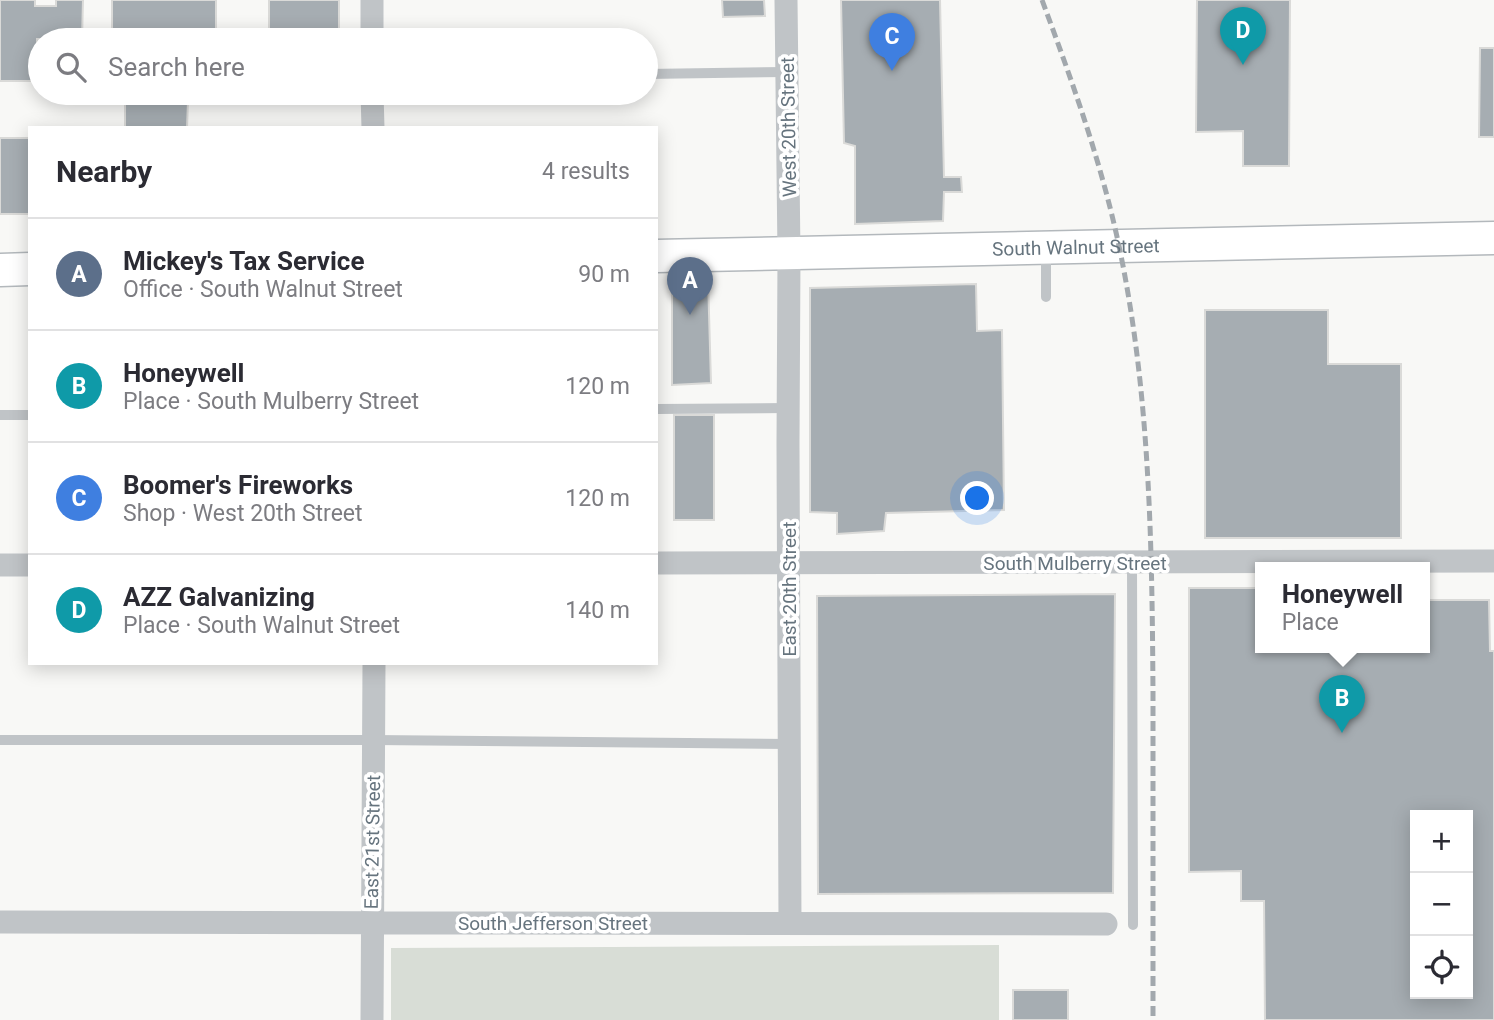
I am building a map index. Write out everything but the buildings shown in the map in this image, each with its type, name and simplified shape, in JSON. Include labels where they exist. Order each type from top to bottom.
[{"type":"main road","name":"South Walnut Street","points":[[658,257],[1494,238]]},
{"type":"main road","points":[[0,270],[28,269]]},
{"type":"street","points":[[372,0],[372,28]]},
{"type":"street","name":"West 20th Street","points":[[786,0],[789,255]]},
{"type":"street","points":[[372,105],[373,126]]},
{"type":"street","name":"East 20th Street","points":[[789,255],[790,923]]},
{"type":"street","name":"South Mulberry Street","points":[[1313,562],[1494,561]]},
{"type":"street","name":"South Mulberry Street","points":[[658,562],[1255,562]]},
{"type":"street","points":[[0,565],[28,565]]},
{"type":"street","name":"East 21st Street","points":[[372,1020],[374,665]]},
{"type":"street","name":"South Jefferson Street","points":[[0,922],[1107,925]]},
{"type":"lane","points":[[658,74],[787,72]]},
{"type":"lane","points":[[1046,249],[1046,296]]},
{"type":"lane","points":[[658,409],[788,408]]},
{"type":"lane","points":[[0,415],[28,415]]},
{"type":"lane","points":[[1132,563],[1133,925]]},
{"type":"lane","points":[[0,740],[789,744]]},
{"type":"shaded area","points":[[999,945],[999,1020],[391,1020],[391,948]]},
{"type":"railway","points":[[1042,0],[1104,183],[1119,246],[1137,357],[1147,469],[1152,581],[1153,1020]]},
{"type":"place","name":"AZZ Galvanizing","points":[[1243,65]]},
{"type":"place","name":"Boomer's Fireworks","points":[[892,71]]},
{"type":"place","name":"Mickey's Tax Service","points":[[690,315]]},
{"type":"place","name":"Honeywell","points":[[1342,733]]}]
